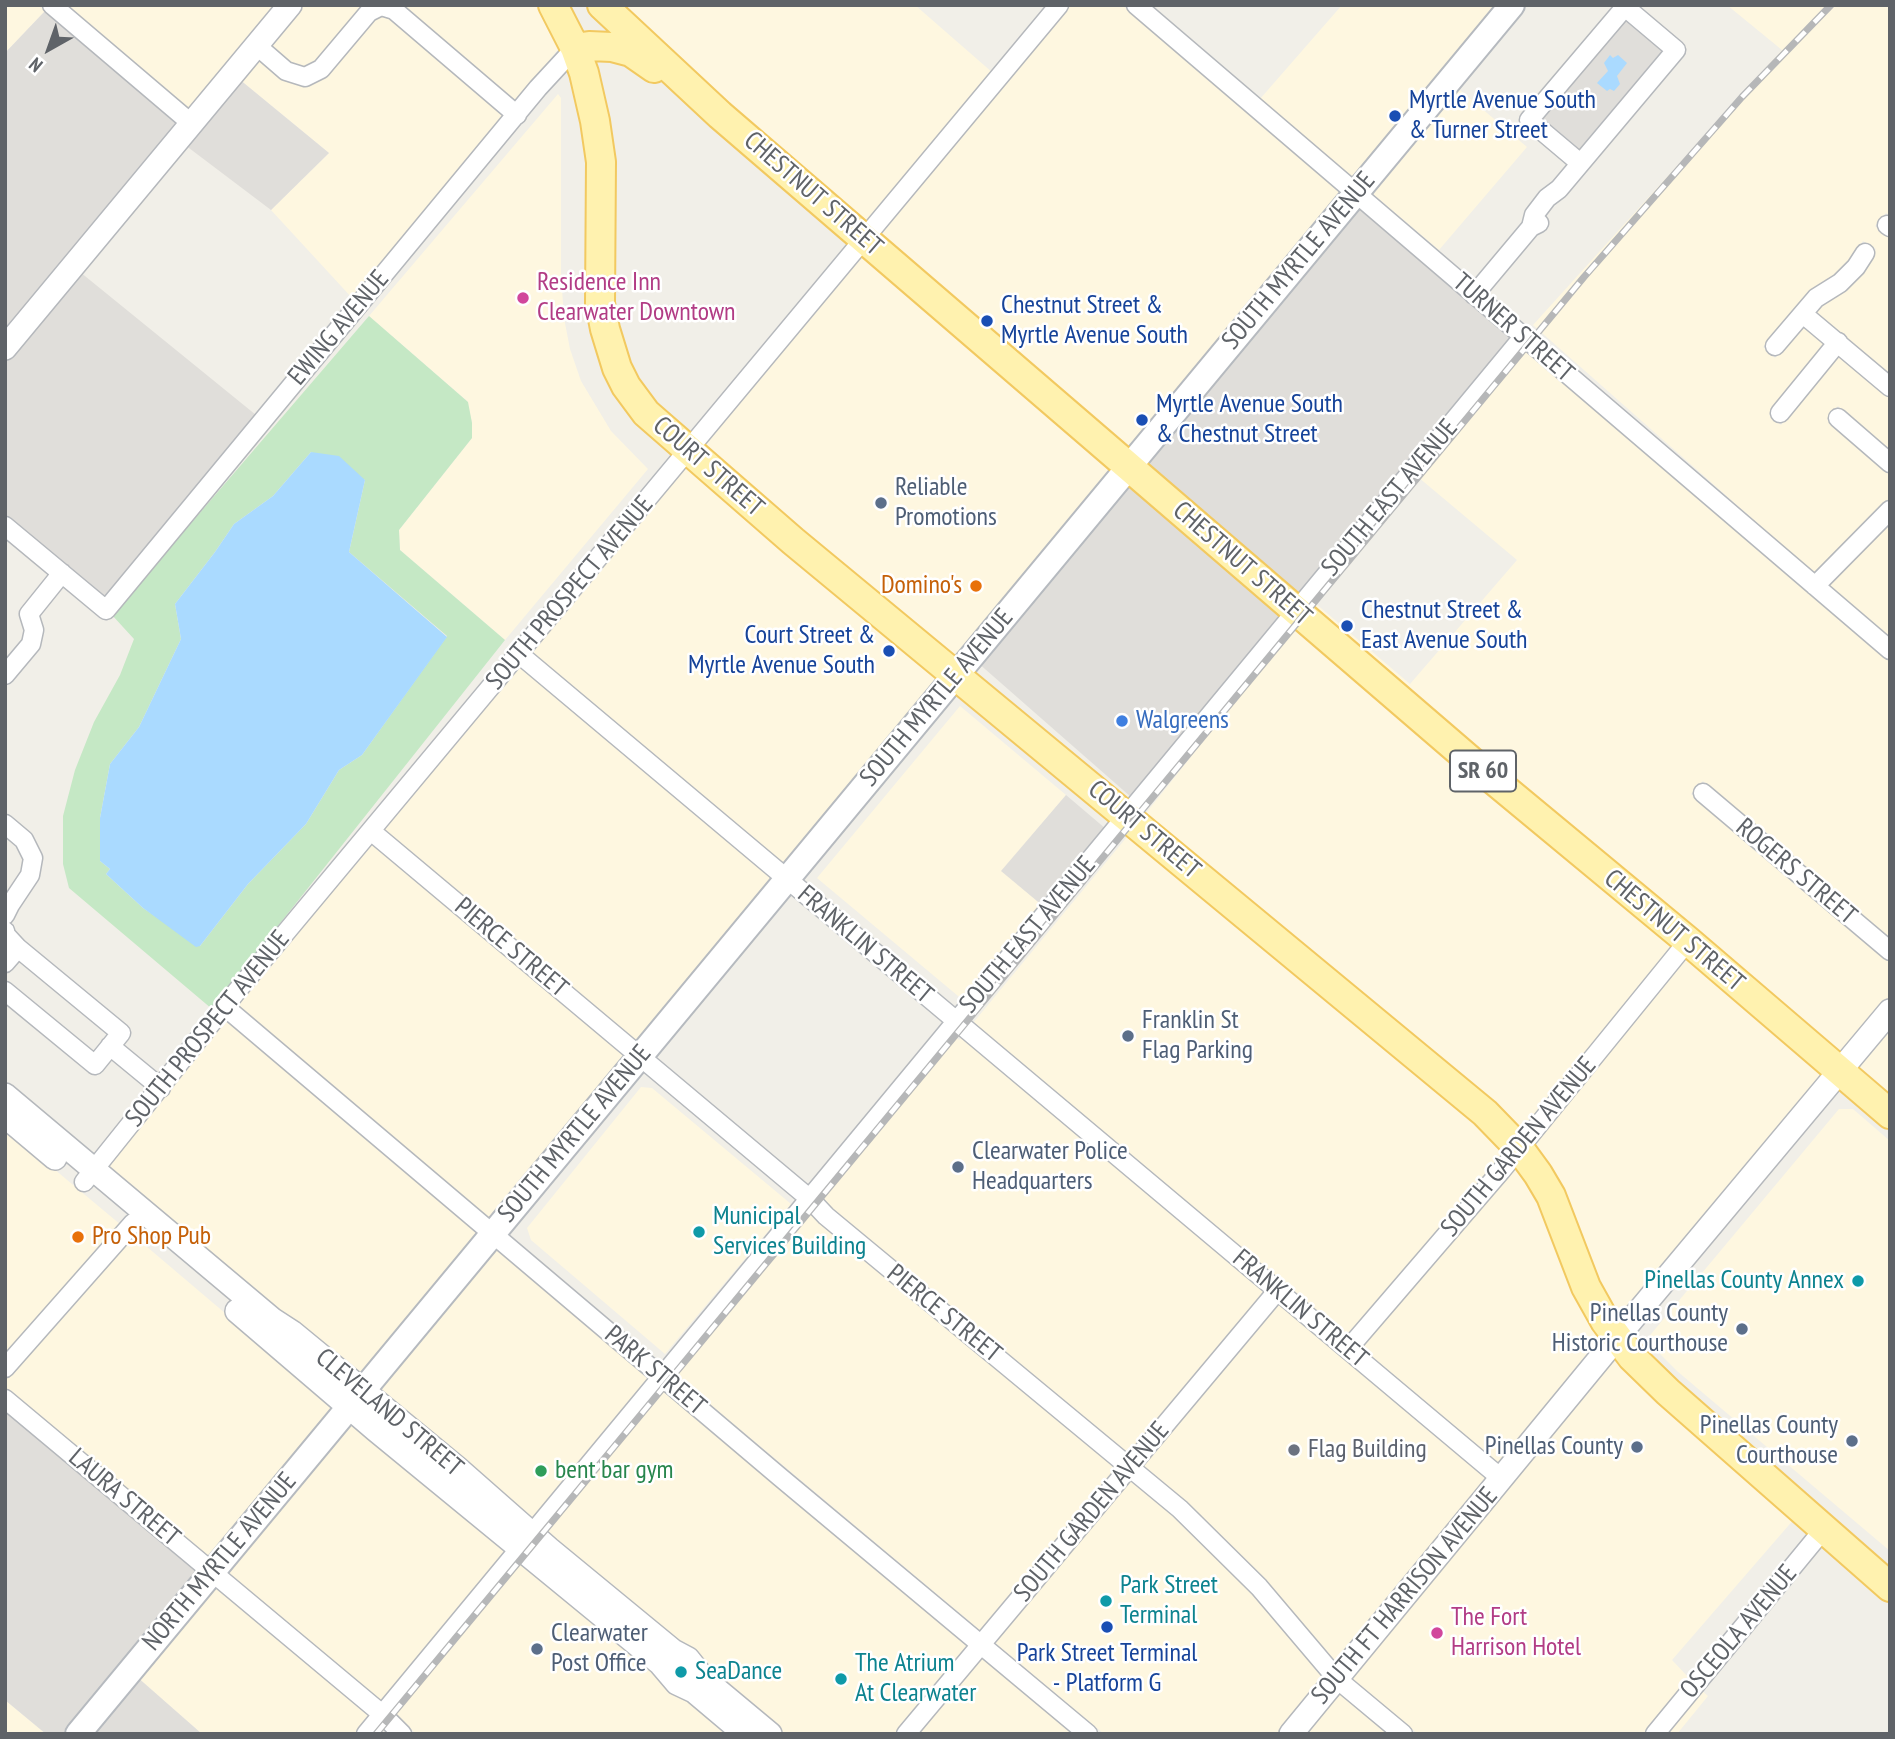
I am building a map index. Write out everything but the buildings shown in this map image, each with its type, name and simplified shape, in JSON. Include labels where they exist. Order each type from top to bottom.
[{"type":"main road","name":"COURT STREET","points":[[553,5],[575,48],[590,96],[601,162],[600,303],[610,350],[626,386],[641,407],[793,541],[1485,1113],[1519,1148],[1551,1196],[1586,1287],[1617,1338],[1668,1392],[1890,1587]]},
{"type":"main road","name":"CHESTNUT STREET","points":[[602,5],[720,115],[1541,821],[1890,1114]]},
{"type":"main road","name":"SOUTH MYRTLE AVENUE","points":[[356,1399],[1511,5]]},
{"type":"main road","points":[[601,162],[609,135],[600,68],[605,54],[612,47]]},
{"type":"main road","points":[[575,48],[612,47],[631,52],[720,115]]},
{"type":"main road","name":"NORTH MYRTLE AVENUE","points":[[78,1734],[356,1399]]},
{"type":"street","points":[[52,5],[192,124]]},
{"type":"street","points":[[5,348],[290,5]]},
{"type":"street","name":"SOUTH PROSPECT AVENUE","points":[[88,1176],[518,653],[866,240],[1059,5]]},
{"type":"street","name":"TURNER STREET","points":[[1136,5],[1890,650]]},
{"type":"street","points":[[256,45],[286,71],[305,77],[321,69],[369,12],[381,6],[394,10],[517,115]]},
{"type":"street","points":[[1474,295],[1531,227],[1534,215],[1547,198],[1559,189],[1676,50],[1625,7],[1529,120],[1580,163]]},
{"type":"street","name":"EWING AVENUE","points":[[62,573],[106,610],[558,65],[575,48]]},
{"type":"street","points":[[1775,346],[1816,298],[1840,283],[1865,253]]},
{"type":"street","points":[[1803,314],[1890,387]]},
{"type":"street","name":"SOUTH EAST AVENUE","points":[[366,1734],[1523,337]]},
{"type":"street","points":[[1780,414],[1838,342]]},
{"type":"street","points":[[1838,418],[1890,463]]},
{"type":"street","points":[[1815,586],[1890,510]]},
{"type":"street","points":[[5,526],[62,573],[29,614],[34,630],[31,643],[5,675]]},
{"type":"street","name":"FRANKLIN STREET","points":[[518,653],[1502,1479]]},
{"type":"street","name":"ROGERS STREET","points":[[1703,793],[1890,951]]},
{"type":"street","points":[[5,824],[24,840],[33,858],[30,875],[5,915]]},
{"type":"street","name":"PIERCE STREET","points":[[371,831],[810,1199],[826,1216],[1180,1509],[1239,1565],[1337,1679],[1403,1734]]},
{"type":"street","points":[[5,930],[6,935],[18,948],[121,1033],[95,1065],[5,991]]},
{"type":"street","name":"SOUTH GARDEN AVENUE","points":[[1348,1349],[1519,1148],[1688,942]]},
{"type":"street","points":[[5,963],[18,948]]},
{"type":"street","name":"PARK STREET","points":[[225,1007],[1088,1734]]},
{"type":"street","name":"SOUTH FT HARRISON AVENUE","points":[[1292,1734],[1617,1338],[1890,1012]]},
{"type":"street","points":[[110,1046],[161,1088]]},
{"type":"street","name":"CLEVELAND STREET","points":[[5,1095],[88,1176],[273,1320],[356,1399],[526,1541],[660,1663],[677,1683],[694,1691],[745,1734]]},
{"type":"street","points":[[5,1116],[88,1176],[133,1223],[356,1399]]},
{"type":"street","points":[[5,1368],[133,1223]]},
{"type":"street","name":"SOUTH GARDEN AVENUE","points":[[906,1734],[1278,1290]]},
{"type":"street","name":"LAURA STREET","points":[[5,1399],[382,1714],[402,1734]]},
{"type":"street","name":"OSCEOLA AVENUE","points":[[1655,1734],[1823,1530]]},
{"type":"street","name":"CLEVELAND STREET","points":[[526,1541],[673,1651],[688,1659],[704,1679],[770,1734]]},
{"type":"shaded area","points":[[5,5],[39,5],[45,11],[5,53]]},
{"type":"shaded area","points":[[66,5],[279,5],[191,112]]},
{"type":"shaded area","points":[[300,5],[365,5],[316,62],[306,68],[291,63],[268,44]]},
{"type":"shaded area","points":[[402,5],[542,5],[563,43],[516,103]]},
{"type":"shaded area","points":[[615,5],[915,5],[993,73],[865,228]]},
{"type":"shaded area","points":[[1070,5],[1122,5],[1344,194],[1130,455],[878,238]]},
{"type":"shaded area","points":[[1342,5],[1501,5],[1356,180],[1260,99]]},
{"type":"shaded area","points":[[1727,5],[1890,5],[1890,215],[1886,213],[1875,226],[1890,239],[1890,375],[1815,312],[1863,271],[1876,249],[1863,241],[1835,277],[1810,293],[1763,347],[1775,358],[1803,326],[1826,344],[1769,415],[1781,425],[1838,355],[1890,399],[1890,451],[1838,406],[1827,419],[1890,475],[1890,498],[1815,574],[1533,325],[1782,50]]},
{"type":"shaded area","points":[[45,11],[180,126],[5,336],[5,53]]},
{"type":"shaded area","points":[[381,15],[389,18],[505,117],[353,299],[271,210],[329,153],[239,79],[257,57],[283,79],[309,85]]},
{"type":"shaded area","points":[[1625,19],[1664,52],[1580,151],[1541,119]]},
{"type":"shaded area","points":[[239,79],[329,153],[271,210],[185,145]]},
{"type":"shaded area","points":[[1460,90],[1527,147],[1439,250],[1373,194]]},
{"type":"shaded area","points":[[558,94],[561,98],[561,274],[564,318],[570,349],[581,381],[611,431],[648,469],[505,640],[400,550],[399,530],[472,438],[472,423],[467,401],[369,316]]},
{"type":"shaded area","points":[[1356,205],[1512,339],[1296,598],[1141,466]]},
{"type":"shaded area","points":[[866,252],[1118,468],[956,663],[701,450]]},
{"type":"shaded area","points":[[80,272],[256,415],[105,598],[5,514],[5,361]]},
{"type":"shaded area","points":[[1524,349],[1890,662],[1890,939],[1703,781],[1691,794],[1890,963],[1890,999],[1840,1059],[1309,609],[1315,603],[1410,684],[1517,560],[1418,477]]},
{"type":"shaded area","points":[[689,463],[944,677],[787,867],[530,651]]},
{"type":"shaded area","points":[[1130,479],[1285,612],[1131,797],[977,662]]},
{"type":"shaded area","points":[[1890,521],[1890,638],[1827,585]]},
{"type":"shaded area","points":[[1298,623],[1676,944],[1519,1135],[1142,818]]},
{"type":"shaded area","points":[[519,665],[775,881],[639,1044],[383,829]]},
{"type":"shaded area","points":[[960,706],[1066,795],[1002,871],[1043,906],[964,1001],[817,878]]},
{"type":"shaded area","points":[[1066,795],[1106,829],[1043,906],[1001,871]]},
{"type":"shaded area","points":[[1131,832],[1508,1150],[1348,1337],[973,1023]]},
{"type":"shaded area","points":[[372,843],[628,1058],[492,1222],[236,1005]]},
{"type":"shaded area","points":[[1689,954],[1828,1072],[1618,1324],[1530,1148]]},
{"type":"shaded area","points":[[225,1019],[481,1236],[362,1379],[105,1168]]},
{"type":"shaded area","points":[[1890,1024],[1890,1102],[1852,1069]]},
{"type":"shaded area","points":[[954,1036],[959,1040],[962,1037],[1266,1292],[1130,1455],[821,1198]]},
{"type":"shaded area","points":[[641,1087],[652,1088],[791,1204],[665,1354],[531,1240],[527,1228]]},
{"type":"shaded area","points":[[1839,1109],[1853,1109],[1890,1141],[1890,1551],[1677,1371],[1646,1340]]},
{"type":"shaded area","points":[[5,1128],[121,1225],[5,1356]]},
{"type":"shaded area","points":[[1518,1162],[1531,1179],[1606,1339],[1502,1467],[1361,1347]]},
{"type":"shaded area","points":[[809,1212],[1118,1468],[981,1631],[675,1375]]},
{"type":"shaded area","points":[[133,1235],[338,1409],[211,1560],[5,1387],[5,1380]]},
{"type":"shaded area","points":[[493,1246],[651,1378],[532,1521],[374,1389]]},
{"type":"shaded area","points":[[1278,1302],[1490,1481],[1337,1666],[1245,1559],[1192,1507],[1142,1465]]},
{"type":"shaded area","points":[[1616,1352],[1795,1518],[1672,1660],[1690,1679],[1644,1734],[1418,1734],[1349,1677]]},
{"type":"shaded area","points":[[663,1389],[970,1645],[895,1734],[784,1734],[544,1532]]},
{"type":"shaded area","points":[[5,1410],[200,1574],[68,1734],[46,1734],[5,1700]]},
{"type":"shaded area","points":[[349,1419],[508,1550],[382,1702],[224,1570]]},
{"type":"shaded area","points":[[1130,1479],[1233,1572],[1326,1680],[1281,1734],[1104,1734],[993,1641]]},
{"type":"shaded area","points":[[520,1560],[731,1734],[416,1734],[394,1712]]},
{"type":"shaded area","points":[[212,1584],[370,1716],[355,1734],[202,1734],[136,1676]]},
{"type":"shaded area","points":[[982,1655],[1076,1734],[916,1734]]},
{"type":"shaded area","points":[[136,1676],[202,1734],[89,1734]]},
{"type":"shaded area","points":[[1701,1690],[1708,1696],[1677,1734],[1665,1734]]},
{"type":"shaded area","points":[[1337,1691],[1389,1734],[1302,1734]]},
{"type":"shaded area","points":[[5,1700],[46,1734],[5,1734]]},
{"type":"green space","points":[[369,316],[468,402],[472,438],[399,530],[400,550],[505,640],[212,1009],[69,888],[63,864],[63,816],[75,770],[94,722],[120,675],[134,639],[112,615]],"holes":[[[311,452],[365,480],[349,552],[447,636],[362,755],[339,770],[306,824],[248,884],[200,946],[143,908],[106,874],[110,869],[100,861],[100,818],[110,764],[139,727],[181,639],[175,604],[234,524],[273,496]]]},
{"type":"water","points":[[1610,55],[1613,58],[1618,55],[1627,63],[1617,76],[1620,84],[1614,91],[1607,91],[1597,83],[1608,71],[1604,63]]},
{"type":"water","points":[[311,452],[339,456],[365,480],[349,552],[447,637],[362,755],[339,770],[306,824],[248,884],[200,946],[196,947],[143,908],[106,874],[110,869],[100,861],[100,818],[110,764],[139,727],[181,639],[175,604],[234,524],[273,496]]},
{"type":"railway","points":[[376,1734],[1584,277],[1742,97],[1831,5]]},
{"type":"place","name":"Myrtle Avenue South & Turner Street","points":[[1395,116]]},
{"type":"place","name":"Residence Inn Clearwater Downtown","points":[[523,298]]},
{"type":"place","name":"Chestnut Street & Myrtle Avenue South","points":[[987,321]]},
{"type":"place","name":"Myrtle Avenue South & Chestnut Street","points":[[1142,420]]},
{"type":"place","name":"Reliable Promotions","points":[[881,503]]},
{"type":"place","name":"Domino's","points":[[976,586]]},
{"type":"place","name":"Chestnut Street & East Avenue South","points":[[1347,626]]},
{"type":"place","name":"Court Street & Myrtle Avenue South","points":[[889,651]]},
{"type":"place","name":"Walgreens","points":[[1122,721]]},
{"type":"place","name":"Franklin St Flag Parking","points":[[1128,1036]]},
{"type":"place","name":"Clearwater Police Headquarters","points":[[958,1167]]},
{"type":"place","name":"Municipal Services Building","points":[[699,1232]]},
{"type":"place","name":"Pro Shop Pub","points":[[78,1237]]},
{"type":"place","name":"Pinellas County Annex","points":[[1858,1281]]},
{"type":"place","name":"Pinellas County Historic Courthouse","points":[[1742,1329]]},
{"type":"place","name":"Pinellas County Courthouse","points":[[1852,1441]]},
{"type":"place","name":"Pinellas County","points":[[1637,1447]]},
{"type":"place","name":"Flag Building","points":[[1294,1450]]},
{"type":"place","name":"bent bar gym","points":[[541,1471]]},
{"type":"place","name":"Park Street Terminal","points":[[1106,1601]]},
{"type":"place","name":"Park Street Terminal - Platform G","points":[[1107,1627]]},
{"type":"place","name":"The Fort Harrison Hotel","points":[[1437,1633]]},
{"type":"place","name":"Clearwater Post Office","points":[[537,1649]]},
{"type":"place","name":"SeaDance","points":[[681,1672]]},
{"type":"place","name":"The Atrium At Clearwater","points":[[841,1679]]}]
